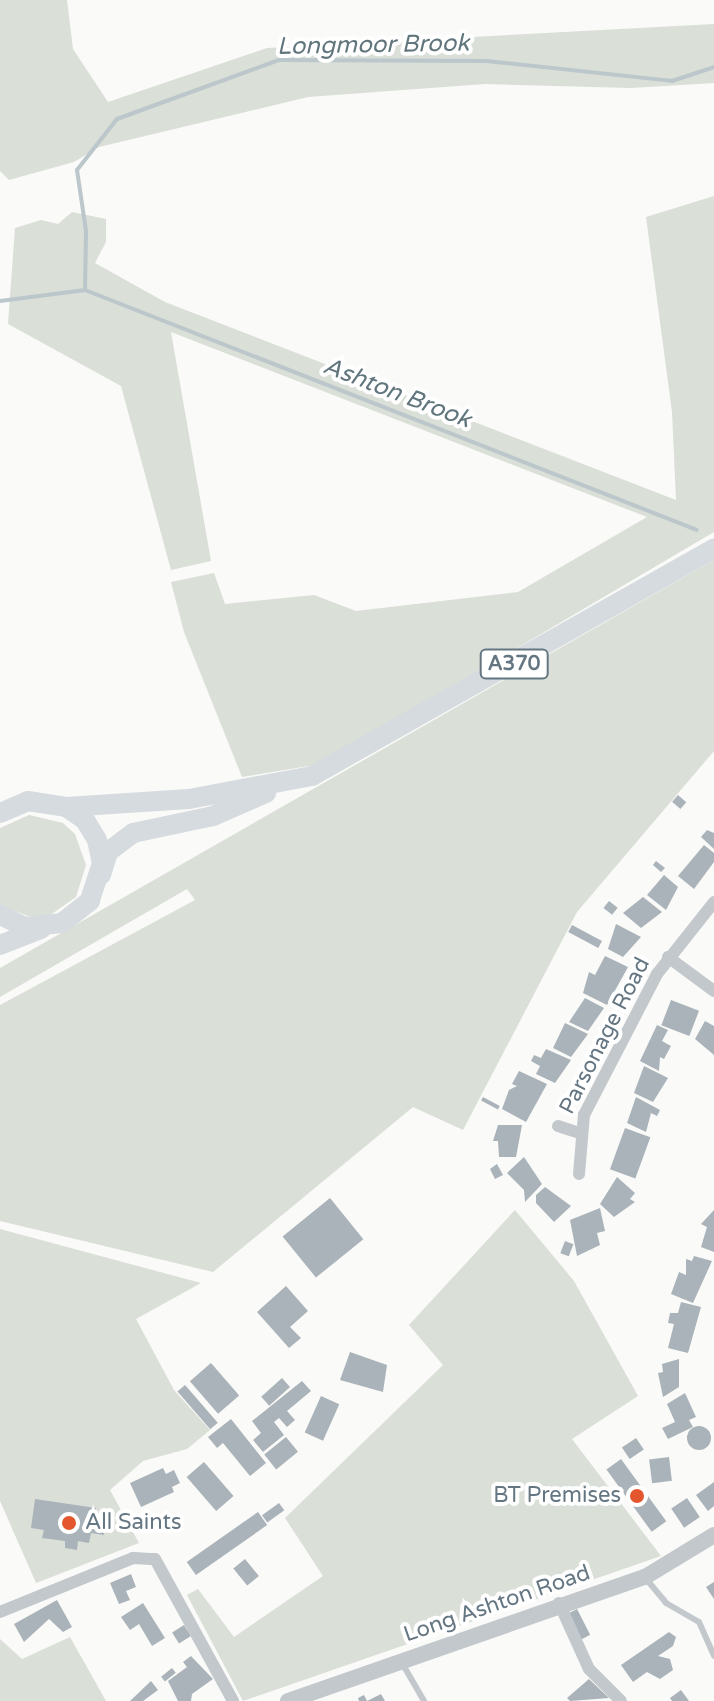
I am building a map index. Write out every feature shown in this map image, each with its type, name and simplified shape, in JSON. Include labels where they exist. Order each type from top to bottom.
[{"type":"main road","name":"A370","points":[[66,807],[153,803],[276,786],[339,764],[714,549]]},
{"type":"main road","name":"A370","points":[[98,885],[108,852],[120,840],[213,816],[252,802],[276,786]]},
{"type":"main road","points":[[0,945],[78,914],[98,885],[102,863],[97,840],[85,820],[66,807],[28,801],[3,809]]},
{"type":"main road","points":[[0,915],[25,927],[45,928]]},
{"type":"street","name":"Parsonage Road","points":[[579,1174],[580,1133],[668,957],[714,902]]},
{"type":"street","name":"Parsonage Road","points":[[668,957],[714,991]]},
{"type":"street","name":"Parsonage Road","points":[[558,1126],[580,1133]]},
{"type":"street","name":"Long Ashton Road","points":[[288,1701],[323,1695],[400,1661],[559,1603],[645,1577],[714,1535]]},
{"type":"street","points":[[0,1612],[133,1558],[155,1559],[233,1701]]},
{"type":"street","points":[[559,1603],[589,1669],[621,1701]]},
{"type":"lane","points":[[645,1577],[666,1603],[699,1622],[714,1656]]},
{"type":"lane","points":[[400,1661],[424,1701]]},
{"type":"shaded area","points":[[0,0],[67,0],[73,49],[108,102],[267,48],[714,24],[714,83],[631,88],[485,84],[308,97],[99,147],[74,162],[9,180],[0,171]]},
{"type":"shaded area","points":[[714,196],[714,532],[321,764],[242,777],[184,632],[171,582],[214,573],[225,604],[314,595],[356,611],[518,592],[647,517],[171,332],[211,561],[171,570],[121,386],[8,324],[15,228],[41,220],[58,224],[72,212],[106,219],[106,242],[95,263],[165,302],[676,500],[672,412],[646,217]]},
{"type":"shaded area","points":[[714,560],[714,751],[577,912],[463,1130],[413,1107],[213,1272],[0,1221],[0,1005],[195,900],[187,889],[0,997],[0,968]]},
{"type":"shaded area","points":[[29,815],[63,823],[75,834],[86,865],[76,897],[49,916],[33,918],[0,905],[0,828]]},
{"type":"shaded area","points":[[515,1210],[574,1281],[638,1396],[572,1439],[661,1556],[243,1701],[187,1595],[198,1589],[234,1637],[323,1576],[285,1518],[443,1365],[409,1325]]},
{"type":"shaded area","points":[[0,1229],[201,1283],[136,1319],[174,1390],[210,1430],[187,1449],[143,1461],[110,1490],[139,1543],[36,1583],[0,1501]]},
{"type":"shaded area","points":[[70,1637],[106,1701],[0,1701],[0,1639],[22,1659]]},
{"type":"building","points":[[678,795],[686,802],[680,809],[672,802]]},
{"type":"building","points":[[707,830],[714,833],[714,849],[701,837]]},
{"type":"building","points":[[704,845],[714,853],[714,862],[694,889],[678,876]]},
{"type":"building","points":[[656,861],[665,868],[661,872],[653,865]]},
{"type":"building","points":[[664,875],[678,887],[666,910],[647,895]]},
{"type":"building","points":[[643,897],[662,912],[641,928],[623,913]]},
{"type":"building","points":[[609,901],[618,908],[612,915],[603,908]]},
{"type":"building","points":[[616,924],[641,937],[623,957],[608,949]]},
{"type":"building","points":[[572,925],[602,941],[598,948],[568,932]]},
{"type":"building","points":[[605,956],[628,967],[607,1005],[583,993],[589,972],[595,975]]},
{"type":"building","points":[[585,998],[604,1008],[588,1031],[569,1022]]},
{"type":"building","points":[[671,1000],[699,1011],[689,1036],[661,1025]]},
{"type":"building","points":[[705,1021],[714,1026],[714,1055],[695,1039]]},
{"type":"building","points":[[565,1023],[588,1034],[571,1057],[553,1048]]},
{"type":"building","points":[[657,1025],[668,1030],[662,1041],[671,1046],[664,1059],[660,1057],[659,1071],[640,1061]]},
{"type":"building","points":[[546,1049],[571,1060],[555,1083],[536,1074],[540,1066],[531,1061],[534,1055],[541,1058]]},
{"type":"building","points":[[644,1066],[668,1078],[653,1102],[634,1093]]},
{"type":"building","points":[[519,1071],[547,1084],[526,1122],[502,1109],[509,1090],[517,1086],[512,1084]]},
{"type":"building","points":[[483,1097],[500,1106],[498,1109],[481,1101]]},
{"type":"building","points":[[636,1097],[660,1110],[657,1116],[651,1113],[646,1132],[627,1123]]},
{"type":"building","points":[[498,1125],[522,1125],[516,1157],[499,1157],[498,1141],[493,1141]]},
{"type":"building","points":[[625,1128],[650,1137],[635,1179],[610,1169]]},
{"type":"building","points":[[524,1157],[542,1184],[525,1202],[524,1190],[507,1173]]},
{"type":"building","points":[[497,1164],[503,1175],[495,1179],[490,1169]]},
{"type":"building","points":[[617,1177],[635,1193],[630,1199],[635,1202],[614,1217],[600,1204]]},
{"type":"building","points":[[545,1187],[571,1206],[554,1222],[536,1203],[536,1195]]},
{"type":"building","points":[[330,1198],[363,1239],[316,1278],[283,1236]]},
{"type":"building","points":[[600,1208],[605,1231],[597,1233],[600,1245],[577,1256],[570,1220]]},
{"type":"building","points":[[714,1210],[714,1252],[701,1247],[707,1227],[701,1224]]},
{"type":"building","points":[[565,1241],[573,1244],[569,1256],[560,1253]]},
{"type":"building","points":[[694,1256],[712,1261],[693,1303],[671,1294],[679,1272],[686,1275],[686,1259],[692,1261]]},
{"type":"building","points":[[286,1286],[308,1311],[290,1327],[301,1338],[289,1348],[257,1312]]},
{"type":"building","points":[[681,1302],[701,1307],[688,1353],[668,1348],[674,1324],[668,1323],[670,1313],[678,1313]]},
{"type":"building","points":[[350,1352],[387,1365],[383,1392],[340,1380]]},
{"type":"building","points":[[679,1359],[679,1387],[663,1397],[658,1373],[663,1372],[662,1364]]},
{"type":"building","points":[[211,1363],[239,1395],[218,1414],[190,1381]]},
{"type":"building","points":[[282,1378],[290,1387],[269,1406],[261,1397]]},
{"type":"building","points":[[302,1381],[311,1391],[287,1411],[295,1420],[287,1427],[279,1418],[274,1422],[284,1435],[263,1452],[253,1440],[261,1433],[252,1421]]},
{"type":"building","points":[[185,1385],[218,1423],[210,1429],[177,1392]]},
{"type":"building","points":[[685,1393],[696,1417],[689,1420],[693,1427],[668,1439],[662,1428],[675,1422],[667,1404]]},
{"type":"building","points":[[321,1396],[339,1404],[323,1441],[305,1433]]},
{"type":"building","points":[[231,1419],[266,1463],[250,1476],[223,1443],[217,1448],[208,1437]]},
{"type":"building","points":[[699,1426],[707,1430],[711,1438],[707,1446],[699,1450],[691,1446],[687,1438],[691,1430]]},
{"type":"building","points":[[286,1437],[298,1452],[276,1469],[264,1455]]},
{"type":"building","points":[[636,1438],[644,1450],[630,1459],[622,1448]]},
{"type":"building","points":[[669,1457],[672,1481],[652,1483],[649,1459]]},
{"type":"building","name":"BT Premises","points":[[621,1459],[666,1521],[652,1532],[606,1470]]},
{"type":"building","points":[[204,1462],[234,1496],[216,1511],[187,1477]]},
{"type":"building","points":[[163,1468],[166,1474],[174,1470],[180,1483],[172,1487],[174,1492],[141,1507],[130,1483]]},
{"type":"building","points":[[714,1482],[714,1506],[708,1511],[696,1495]]},
{"type":"building","points":[[687,1498],[700,1517],[684,1528],[671,1509]]},
{"type":"building","name":"All Saints","points":[[35,1499],[96,1508],[95,1517],[106,1518],[104,1535],[91,1533],[89,1543],[78,1541],[77,1550],[65,1548],[65,1541],[42,1538],[44,1530],[31,1528]]},
{"type":"building","points":[[279,1503],[284,1510],[267,1523],[262,1515]]},
{"type":"building","points":[[258,1512],[267,1525],[196,1575],[187,1562]]},
{"type":"building","points":[[245,1559],[259,1576],[247,1586],[233,1568]]},
{"type":"building","points":[[131,1574],[136,1587],[126,1591],[130,1600],[119,1604],[110,1583]]},
{"type":"building","points":[[714,1582],[714,1599],[706,1587]]},
{"type":"building","points":[[57,1600],[72,1627],[63,1632],[49,1619],[24,1642],[14,1624]]},
{"type":"building","points":[[143,1603],[165,1638],[152,1646],[139,1624],[130,1630],[121,1617]]},
{"type":"building","points":[[577,1609],[590,1635],[581,1639],[568,1614]]},
{"type":"building","points":[[184,1625],[191,1636],[179,1643],[172,1632]]},
{"type":"building","points":[[669,1632],[676,1637],[673,1646],[658,1656],[670,1659],[673,1670],[660,1679],[647,1672],[633,1682],[621,1665]]},
{"type":"building","points":[[191,1656],[213,1679],[192,1694],[191,1701],[178,1701],[168,1681],[187,1667],[183,1662]]},
{"type":"building","points":[[172,1668],[176,1673],[165,1681],[161,1677]]},
{"type":"building","points":[[589,1679],[609,1698],[570,1701],[567,1698]]},
{"type":"building","points":[[151,1681],[158,1690],[143,1701],[130,1701]]},
{"type":"building","points":[[681,1690],[689,1701],[672,1701],[670,1698]]},
{"type":"building","points":[[381,1694],[385,1701],[367,1701]]},
{"type":"waterway","name":"Longmoor Brook","points":[[0,301],[85,290],[86,231],[77,170],[117,119],[279,60],[486,61],[672,81],[714,67]]},
{"type":"waterway","name":"Ashton Brook","points":[[85,290],[697,530]]},
{"type":"place","name":"BT Premises","points":[[637,1496]]},
{"type":"place","name":"All Saints","points":[[69,1523]]}]
